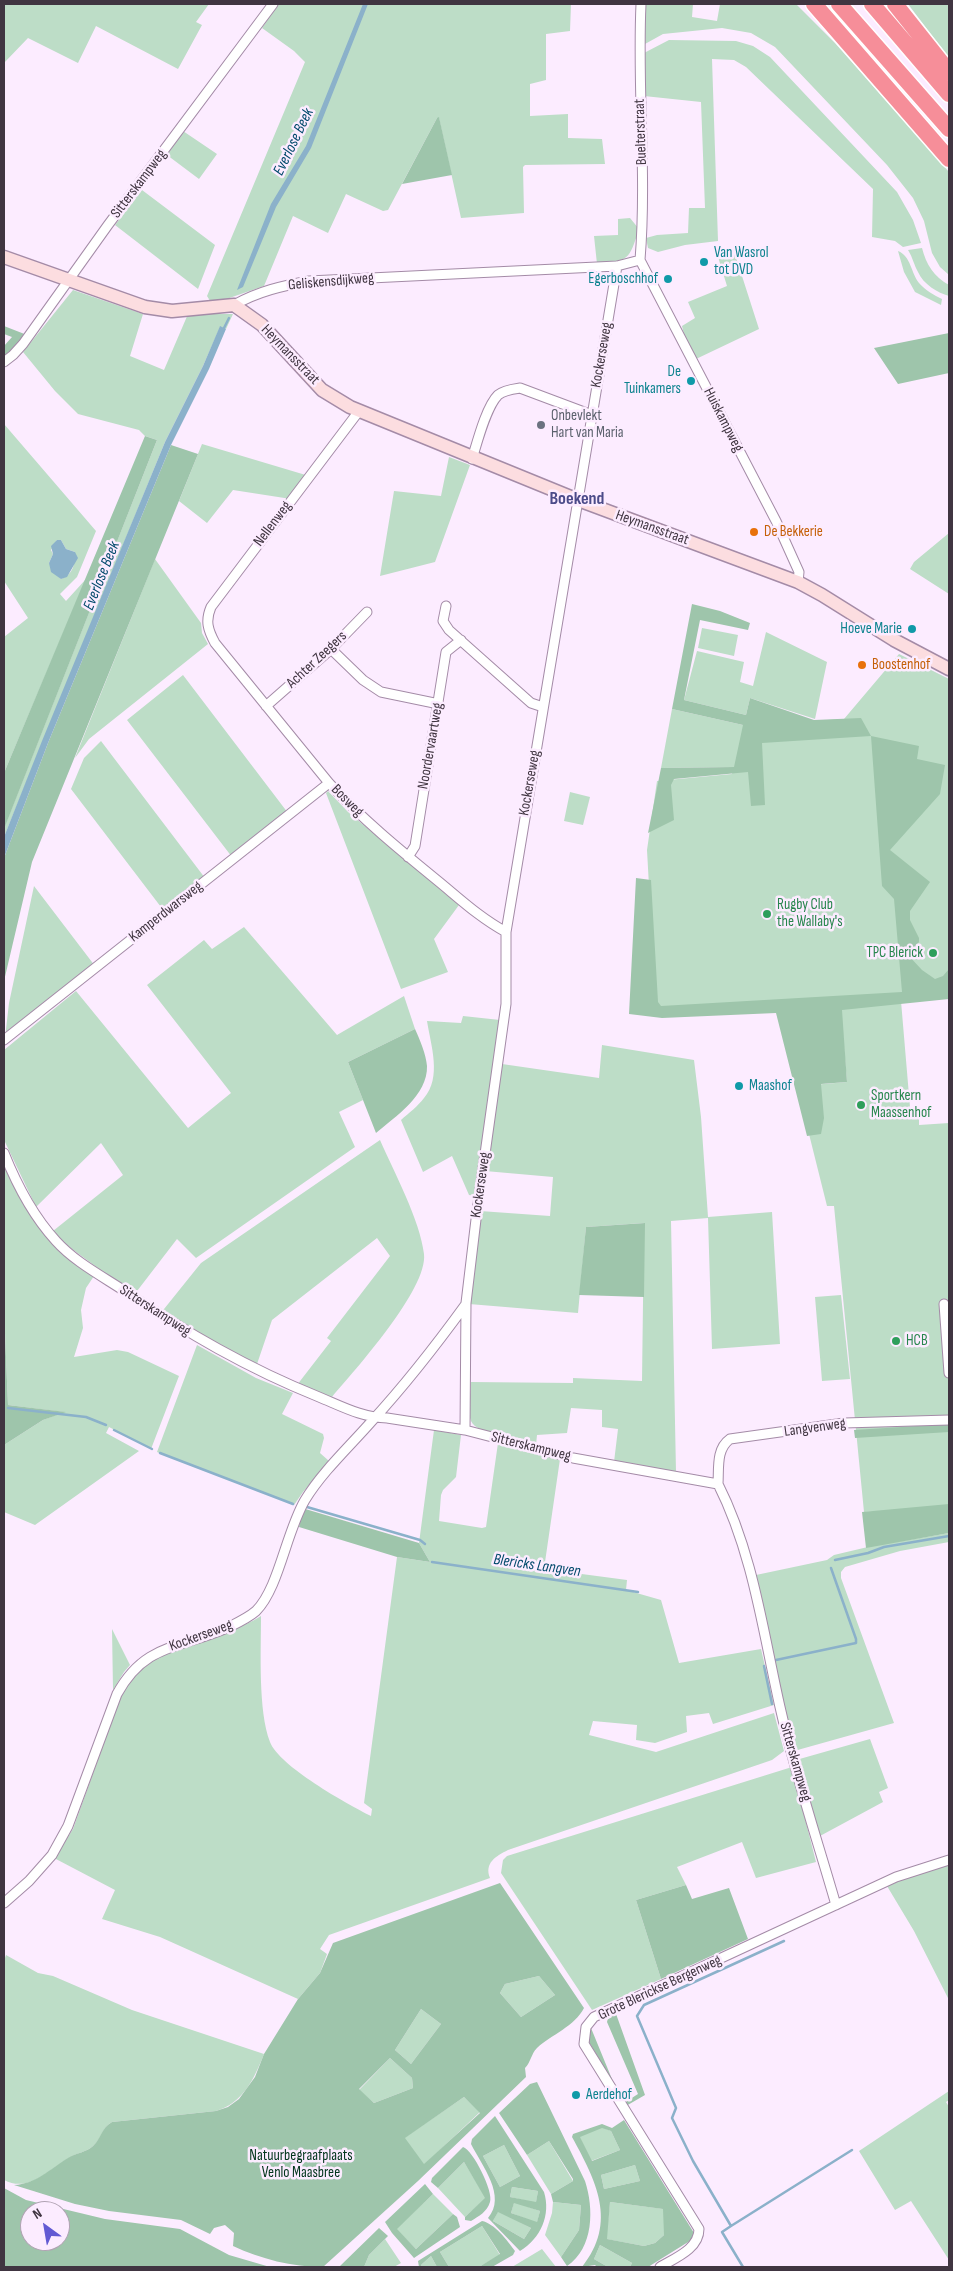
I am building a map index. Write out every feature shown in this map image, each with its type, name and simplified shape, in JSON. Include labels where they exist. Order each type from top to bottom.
[{"type":"highway","points":[[814,4],[949,159]]},
{"type":"highway","points":[[839,4],[949,129]]},
{"type":"highway","points":[[872,4],[949,94]]},
{"type":"highway","points":[[895,4],[949,72]]},
{"type":"street","name":"Sitterskampweg","points":[[4,362],[23,344],[108,225],[273,4]]},
{"type":"street","name":"Buelterstraat","points":[[640,260],[643,182],[638,50],[641,4]]},
{"type":"street","name":"Geliskensdijkweg","points":[[4,257],[69,281],[154,308],[172,311],[234,305],[253,294],[309,281],[617,266],[640,260]]},
{"type":"street","name":"Huiskampweg","points":[[640,260],[776,521],[799,572],[798,582]]},
{"type":"street","name":"Kockerseweg","points":[[465,1430],[466,1303],[506,1004],[506,932],[617,266]]},
{"type":"street","name":"Heymansstraat","points":[[234,305],[262,326],[322,390],[350,407],[472,459],[798,582],[894,640],[949,669]]},
{"type":"street","points":[[472,459],[491,406],[498,395],[510,389],[520,388],[592,415]]},
{"type":"street","name":"Nellenweg","points":[[215,643],[208,631],[206,617],[211,607],[358,411]]},
{"type":"street","points":[[446,606],[444,621],[449,630],[531,703],[543,707]]},
{"type":"street","name":"Achter Zeegers","points":[[266,706],[331,649],[367,612]]},
{"type":"street","name":"Noordervaartweg","points":[[408,857],[415,846],[446,652],[461,640]]},
{"type":"street","name":"Bosweg","points":[[215,643],[329,784],[363,818],[487,922],[506,932]]},
{"type":"street","points":[[331,649],[363,680],[382,692],[439,704]]},
{"type":"street","name":"Kamperdwarsweg","points":[[4,1040],[329,784]]},
{"type":"street","name":"Sitterskampweg","points":[[4,1153],[12,1172],[42,1224],[57,1242],[89,1268],[203,1341],[278,1380],[352,1411],[375,1418],[387,1418],[465,1430],[573,1458],[718,1484],[732,1511],[756,1594],[790,1747],[836,1905]]},
{"type":"street","name":"Kockerseweg","points":[[4,1903],[29,1881],[52,1855],[68,1826],[117,1694],[127,1677],[139,1664],[152,1655],[218,1632],[239,1622],[255,1611],[268,1597],[293,1522],[306,1499],[375,1418],[466,1303]]},
{"type":"street","points":[[944,1304],[949,1373]]},
{"type":"street","name":"Langvenweg","points":[[718,1484],[720,1450],[723,1444],[730,1439],[844,1423],[949,1420]]},
{"type":"street","name":"Grote Blerickse Bergenweg","points":[[660,2267],[693,2246],[699,2238],[699,2229],[584,2044],[586,2027],[594,2017],[896,1877],[949,1860]]},
{"type":"green space","points":[[4,4],[209,4],[196,22],[202,25],[178,69],[96,26],[78,63],[28,38],[4,63]]},
{"type":"green space","points":[[278,4],[571,4],[570,31],[546,34],[546,80],[530,84],[530,116],[568,114],[568,138],[602,139],[605,164],[525,165],[523,167],[524,213],[461,218],[439,118],[437,118],[388,210],[383,211],[346,194],[328,233],[293,216],[264,286],[212,304],[207,296],[305,62],[294,51],[262,28]]},
{"type":"green space","points":[[645,4],[693,4],[692,17],[717,21],[720,4],[796,4],[835,43],[949,172],[949,275],[940,267],[932,253],[924,221],[913,198],[887,165],[775,47],[751,33],[722,28],[663,34],[645,44]]},
{"type":"green space","points":[[908,4],[949,4],[949,58]]},
{"type":"green space","points":[[669,40],[736,41],[753,46],[770,57],[897,192],[913,220],[921,243],[903,247],[895,241],[872,237],[873,189],[746,67],[734,60],[712,59],[718,241],[685,245],[658,252],[648,248],[646,238],[657,235],[688,233],[689,208],[705,208],[701,102],[644,96],[644,53]]},
{"type":"green space","points":[[439,117],[452,175],[402,184],[437,118]]},
{"type":"green space","points":[[183,131],[217,154],[199,179],[167,155]]},
{"type":"green space","points":[[142,190],[215,245],[198,289],[115,225]]},
{"type":"green space","points":[[630,218],[639,229],[630,253],[622,260],[616,262],[597,264],[594,236],[618,235],[618,219]]},
{"type":"green space","points":[[733,248],[759,329],[696,359],[685,339],[682,326],[695,318],[688,302],[727,286],[718,257],[719,251]]},
{"type":"green space","points":[[922,248],[931,269],[949,285],[949,296],[931,287],[920,276],[908,250]]},
{"type":"green space","points":[[898,251],[906,257],[919,283],[927,291],[942,299],[941,305],[915,292],[904,272]]},
{"type":"green space","points":[[73,290],[143,314],[130,356],[164,370],[188,314],[233,314],[226,329],[220,327],[165,442],[4,837],[4,828],[157,440],[145,436],[139,430],[78,414],[55,391],[23,352]]},
{"type":"green space","points":[[4,326],[27,335],[4,357],[4,346],[12,337],[4,334]]},
{"type":"green space","points":[[949,333],[949,373],[898,384],[874,348]]},
{"type":"green space","points":[[4,424],[96,531],[77,577],[60,594],[66,601],[86,579],[4,773],[4,637],[28,618],[4,581]],"holes":[[[57,540],[61,540],[66,549],[75,552],[71,572],[61,579],[49,563],[53,554],[51,550]]]},
{"type":"green space","points":[[145,436],[157,440],[4,829],[4,773]]},
{"type":"green space","points":[[202,444],[309,476],[291,499],[233,490],[207,523],[179,501]]},
{"type":"green space","points":[[171,445],[198,454],[32,862],[4,981],[4,858],[48,743]]},
{"type":"green space","points":[[449,457],[470,465],[435,562],[380,576],[394,491],[441,496]]},
{"type":"green space","points":[[949,533],[949,594],[910,569],[914,562]]},
{"type":"green space","points":[[155,559],[201,623],[202,633],[208,644],[89,739],[75,758]]},
{"type":"green space","points":[[692,604],[720,611],[750,623],[748,630],[700,620],[684,700],[746,715],[750,698],[814,720],[861,718],[871,736],[762,743],[765,805],[751,806],[748,772],[674,779],[671,785],[674,820],[648,833],[661,768],[734,767],[743,725],[672,709]]},
{"type":"green space","points":[[702,628],[738,635],[734,656],[698,648]]},
{"type":"green space","points":[[766,632],[827,662],[815,719],[750,698],[746,715],[684,700],[697,651],[744,662],[740,682],[753,686]]},
{"type":"green space","name":"Sportkern Maassenhof","points":[[899,654],[949,679],[949,997],[901,1001],[911,1119],[919,1118],[919,1125],[949,1123],[949,1508],[864,1512],[834,1206],[827,1206],[809,1134],[812,1085],[847,1082],[840,1000],[656,1012],[647,850],[657,781],[732,774],[733,767],[661,768],[672,709],[743,725],[844,719]]},
{"type":"green space","points":[[183,675],[288,813],[232,857],[127,720]]},
{"type":"green space","points":[[871,736],[919,746],[917,759],[945,765],[940,794],[890,850],[930,882],[910,911],[910,920],[919,938],[919,942],[908,955],[922,970],[935,979],[943,976],[949,969],[949,999],[842,1010],[847,1082],[821,1084],[824,1118],[821,1134],[807,1136],[776,1013],[662,1018],[629,1014],[636,878],[651,880],[658,1002],[661,1006],[902,992],[894,899],[882,886]]},
{"type":"green space","points":[[101,741],[205,878],[164,911],[71,789],[84,758]]},
{"type":"green space","points":[[328,791],[348,812],[459,905],[434,939],[448,972],[401,989],[326,793]]},
{"type":"green space","points":[[570,792],[590,797],[583,825],[564,821]]},
{"type":"green space","points":[[34,886],[95,966],[5,1038],[9,1003]]},
{"type":"green space","points":[[244,927],[337,1035],[404,996],[415,1029],[348,1062],[363,1100],[339,1112],[355,1147],[196,1258],[177,1239],[134,1295],[64,1243],[53,1231],[123,1175],[101,1143],[36,1207],[5,1142],[4,1050],[76,991],[188,1128],[231,1093],[147,985],[204,940],[212,949]]},
{"type":"green space","points":[[463,1016],[500,1020],[474,1196],[469,1195],[452,1156],[423,1172],[401,1120],[424,1098],[433,1081],[433,1051],[427,1021],[461,1023]]},
{"type":"green space","points":[[415,1029],[425,1057],[427,1066],[426,1077],[416,1096],[409,1104],[376,1133],[348,1062]]},
{"type":"green space","points":[[602,1045],[694,1060],[701,1117],[708,1217],[772,1212],[780,1344],[712,1349],[708,1218],[671,1221],[676,1472],[614,1462],[618,1429],[602,1427],[602,1410],[571,1408],[567,1433],[537,1435],[536,1445],[491,1434],[475,1426],[470,1417],[471,1382],[573,1383],[573,1378],[642,1381],[644,1223],[586,1227],[578,1313],[469,1304],[480,1211],[550,1216],[553,1177],[485,1171],[502,1064],[599,1078]]},
{"type":"green space","points":[[380,1140],[406,1196],[422,1241],[424,1254],[422,1269],[415,1287],[403,1308],[332,1397],[297,1385],[331,1341],[327,1338],[390,1256],[377,1238],[272,1320],[256,1367],[160,1314],[201,1263]]},
{"type":"green space","points":[[4,1161],[45,1235],[60,1251],[94,1276],[86,1288],[81,1310],[83,1328],[74,1357],[117,1350],[128,1352],[179,1376],[151,1449],[109,1427],[106,1433],[139,1451],[35,1525],[4,1512],[4,1445],[43,1420],[64,1412],[8,1405],[4,1309]]},
{"type":"green space","points":[[645,1223],[644,1297],[579,1295],[586,1227]]},
{"type":"green space","points":[[841,1295],[850,1379],[822,1381],[815,1297]]},
{"type":"green space","points":[[4,1309],[8,1405],[66,1412],[43,1420],[4,1445]]},
{"type":"green space","points":[[197,1345],[256,1378],[293,1393],[282,1414],[323,1434],[324,1438],[320,1453],[329,1461],[294,1505],[157,1452]]},
{"type":"green space","points":[[949,1424],[949,1432],[855,1438],[854,1430]]},
{"type":"green space","points":[[434,1430],[461,1435],[456,1477],[443,1490],[441,1495],[439,1521],[486,1527],[498,1443],[560,1459],[544,1569],[627,1580],[626,1590],[661,1600],[679,1663],[761,1649],[774,1705],[713,1724],[709,1713],[686,1716],[687,1732],[655,1743],[636,1740],[637,1725],[593,1721],[589,1735],[656,1752],[774,1713],[784,1751],[772,1760],[508,1850],[495,1858],[490,1864],[490,1878],[329,1935],[320,1949],[327,1954],[320,1973],[298,1999],[160,1937],[102,1919],[115,1890],[54,1858],[73,1829],[124,1687],[139,1668],[150,1659],[164,1652],[231,1630],[261,1616],[262,1697],[266,1729],[270,1742],[276,1752],[286,1762],[315,1784],[371,1816],[372,1809],[364,1803],[397,1557],[430,1562],[419,1543]]},
{"type":"green space","points":[[949,1504],[949,1533],[866,1548],[862,1512]]},
{"type":"green space","points":[[302,1508],[419,1543],[430,1562],[397,1557],[299,1527]]},
{"type":"green space","points":[[949,1533],[949,1542],[900,1551],[845,1567],[841,1572],[841,1578],[894,1723],[794,1751],[756,1575],[827,1560],[834,1555],[872,1546]]},
{"type":"green space","points":[[112,1629],[130,1665],[113,1690]]},
{"type":"green space","points":[[870,1739],[888,1788],[879,1792],[883,1802],[820,1836],[796,1760]]},
{"type":"green space","points":[[792,1767],[816,1862],[756,1878],[742,1842],[677,1867],[686,1885],[636,1900],[661,1979],[592,2010],[501,1873],[503,1860],[507,1856]]},
{"type":"green space","points":[[949,1865],[949,2000],[914,1931],[887,1886],[922,1872]]},
{"type":"green space","name":"Natuurbegraafplaats Venlo Maasbree","points":[[500,1883],[584,2008],[575,2020],[535,2050],[525,2068],[526,2077],[418,2181],[323,2267],[288,2264],[244,2251],[233,2246],[234,2233],[225,2225],[214,2228],[210,2234],[181,2220],[109,2211],[75,2204],[14,2185],[36,2179],[68,2158],[91,2148],[108,2124],[112,2122],[216,2111],[228,2107],[239,2099],[255,2077],[264,2054],[298,1999],[320,1973],[333,1943]],"holes":[[[539,1976],[555,1995],[521,2017],[500,1993],[505,1984]],[[421,2009],[441,2024],[411,2064],[395,2050]],[[390,2058],[412,2078],[413,2088],[374,2103],[359,2089]],[[464,2097],[480,2113],[424,2164],[405,2138]]]},
{"type":"green space","points":[[686,1885],[692,1899],[729,1888],[748,1939],[661,1979],[636,1900]]},
{"type":"green space","points":[[6,1955],[38,1973],[53,1976],[132,2010],[264,2054],[252,2081],[233,2102],[216,2111],[112,2122],[108,2124],[91,2148],[72,2156],[38,2178],[22,2184],[4,2180],[4,1961]]},
{"type":"green space","points":[[539,1976],[555,1995],[521,2017],[500,1993],[505,1984]]},
{"type":"green space","points":[[421,2009],[441,2024],[411,2064],[395,2050]]},
{"type":"green space","points":[[615,2011],[645,2095],[626,2106],[624,2103],[638,2094],[607,2022],[609,2014]]},
{"type":"green space","points":[[591,2028],[614,2084],[589,2042],[588,2035]]},
{"type":"green space","points":[[390,2058],[412,2078],[413,2088],[374,2103],[359,2090]]},
{"type":"green space","points":[[537,2082],[585,2181],[590,2203],[590,2227],[587,2238],[576,2258],[567,2266],[561,2257],[579,2230],[581,2205],[553,2202],[551,2194],[573,2181],[573,2179],[549,2141],[527,2155],[499,2113],[530,2084]]},
{"type":"green space","points":[[949,2091],[949,2100],[946,2102],[949,2107],[949,2260],[911,2201],[895,2210],[859,2151]]},
{"type":"green space","points":[[464,2097],[480,2112],[424,2165],[404,2138]]},
{"type":"green space","points":[[495,2116],[544,2192],[546,2209],[539,2233],[534,2240],[520,2251],[488,2218],[495,2200],[494,2191],[491,2181],[471,2144],[472,2139]],"holes":[[[504,2145],[520,2176],[500,2187],[483,2156]],[[512,2187],[538,2191],[536,2202],[510,2197]],[[514,2203],[540,2211],[537,2222],[511,2213]],[[498,2212],[531,2228],[524,2239],[493,2221]]]},
{"type":"green space","points":[[624,2120],[694,2233],[693,2239],[648,2267],[630,2267],[632,2263],[600,2245],[594,2259],[608,2267],[597,2267],[595,2265],[582,2267],[593,2250],[599,2234],[600,2202],[589,2170],[572,2137],[573,2134],[602,2124],[612,2128]],"holes":[[[602,2128],[611,2131],[620,2150],[592,2161],[580,2137]],[[635,2165],[640,2181],[604,2189],[601,2175]],[[610,2202],[663,2209],[664,2235],[655,2243],[644,2246],[607,2239]]]},
{"type":"green space","points":[[602,2127],[611,2131],[620,2150],[591,2161],[579,2136]]},
{"type":"green space","points":[[549,2141],[573,2181],[551,2194],[527,2155]]},
{"type":"green space","points":[[504,2145],[520,2176],[500,2187],[483,2156]]},
{"type":"green space","points":[[463,2147],[472,2155],[477,2163],[486,2181],[490,2197],[487,2208],[471,2221],[465,2220],[465,2217],[485,2198],[464,2162],[438,2188],[431,2182],[432,2178]]},
{"type":"green space","points":[[464,2162],[486,2198],[465,2217],[438,2188]]},
{"type":"green space","points":[[635,2165],[640,2181],[604,2189],[601,2175]]},
{"type":"green space","points":[[425,2184],[433,2194],[397,2229],[416,2249],[453,2214],[457,2217],[460,2227],[414,2258],[385,2222]]},
{"type":"green space","points":[[512,2187],[538,2191],[536,2203],[510,2197]]},
{"type":"green space","points":[[4,2188],[30,2201],[20,2201],[20,2251],[70,2251],[70,2211],[105,2219],[180,2229],[229,2255],[270,2267],[4,2267]]},
{"type":"green space","points":[[433,2194],[453,2214],[416,2249],[396,2229]]},
{"type":"green space","points":[[514,2202],[540,2211],[537,2223],[511,2213]]},
{"type":"green space","points":[[553,2202],[581,2205],[579,2230],[561,2257],[545,2235],[552,2213]]},
{"type":"green space","points":[[610,2202],[664,2209],[664,2235],[655,2243],[644,2246],[606,2239]]},
{"type":"green space","points":[[498,2211],[531,2228],[524,2239],[493,2221]]},
{"type":"green space","points":[[482,2221],[487,2222],[505,2238],[515,2251],[513,2255],[492,2267],[479,2267],[500,2254],[482,2226],[440,2252],[449,2267],[437,2267],[431,2256],[421,2265],[422,2267],[419,2267],[418,2261]]},
{"type":"green space","points":[[482,2226],[500,2255],[479,2267],[449,2267],[440,2252]]},
{"type":"green space","points":[[379,2228],[388,2236],[369,2255],[364,2267],[339,2267]]},
{"type":"green space","points":[[385,2239],[401,2263],[394,2267],[364,2267],[369,2255]]},
{"type":"green space","points":[[600,2245],[632,2263],[630,2267],[608,2267],[594,2259]]},
{"type":"green space","points":[[542,2249],[556,2267],[512,2267]]},
{"type":"green space","points":[[431,2256],[437,2267],[422,2267],[421,2265]]},
{"type":"water","points":[[363,4],[368,4],[311,148],[276,207],[243,287],[237,290],[271,204],[306,146]]},
{"type":"water","points":[[220,326],[226,329],[209,369],[171,445],[48,743],[4,858],[4,837],[42,741],[165,442],[203,366]]},
{"type":"water","points":[[57,540],[61,540],[66,549],[75,552],[78,558],[67,577],[61,579],[51,572],[49,563],[53,554],[51,546]]},
{"type":"waterway","name":"Everlose Beek","points":[[223,330],[229,318]]},
{"type":"waterway","name":"Blericks Langven","points":[[8,1408],[86,1417],[106,1425]]},
{"type":"waterway","name":"Blericks Langven","points":[[114,1430],[152,1449]]},
{"type":"waterway","name":"Blericks Langven","points":[[160,1453],[293,1504]]},
{"type":"waterway","name":"Blericks Langven","points":[[307,1507],[420,1540],[425,1544]]},
{"type":"waterway","name":"Blericks Langven","points":[[835,1560],[868,1553],[884,1547],[949,1536]]},
{"type":"waterway","name":"Blericks Langven","points":[[432,1562],[638,1592]]},
{"type":"waterway","name":"Blericks Langven","points":[[776,1660],[856,1643],[831,1568]]},
{"type":"waterway","points":[[764,1666],[772,1704]]},
{"type":"waterway","points":[[784,1941],[644,2005],[637,2016],[676,2108],[672,2118],[693,2161],[731,2226],[852,2150]]},
{"type":"waterway","points":[[731,2226],[722,2232],[743,2267]]},
{"type":"place","name":"Van Wasrol tot DVD","points":[[704,262]]},
{"type":"place","name":"Egerboschhof","points":[[668,279]]},
{"type":"place","name":"De Tuinkamers","points":[[691,381]]},
{"type":"place","name":"Onbevlekt Hart van Maria","points":[[541,425]]},
{"type":"place","name":"De Bekkerie","points":[[754,532]]},
{"type":"place","name":"Hoeve Marie","points":[[912,629]]},
{"type":"place","name":"Boostenhof","points":[[862,665]]},
{"type":"place","name":"Rugby Club the Wallaby's","points":[[767,914]]},
{"type":"place","name":"TPC Blerick","points":[[933,953]]},
{"type":"place","name":"Maashof","points":[[739,1086]]},
{"type":"place","name":"Sportkern Maassenhof","points":[[861,1105]]},
{"type":"place","name":"HCB","points":[[896,1341]]},
{"type":"place","name":"Aerdehof","points":[[576,2095]]},
{"type":"district","name":"Boekend","points":[[577,499]]}]
